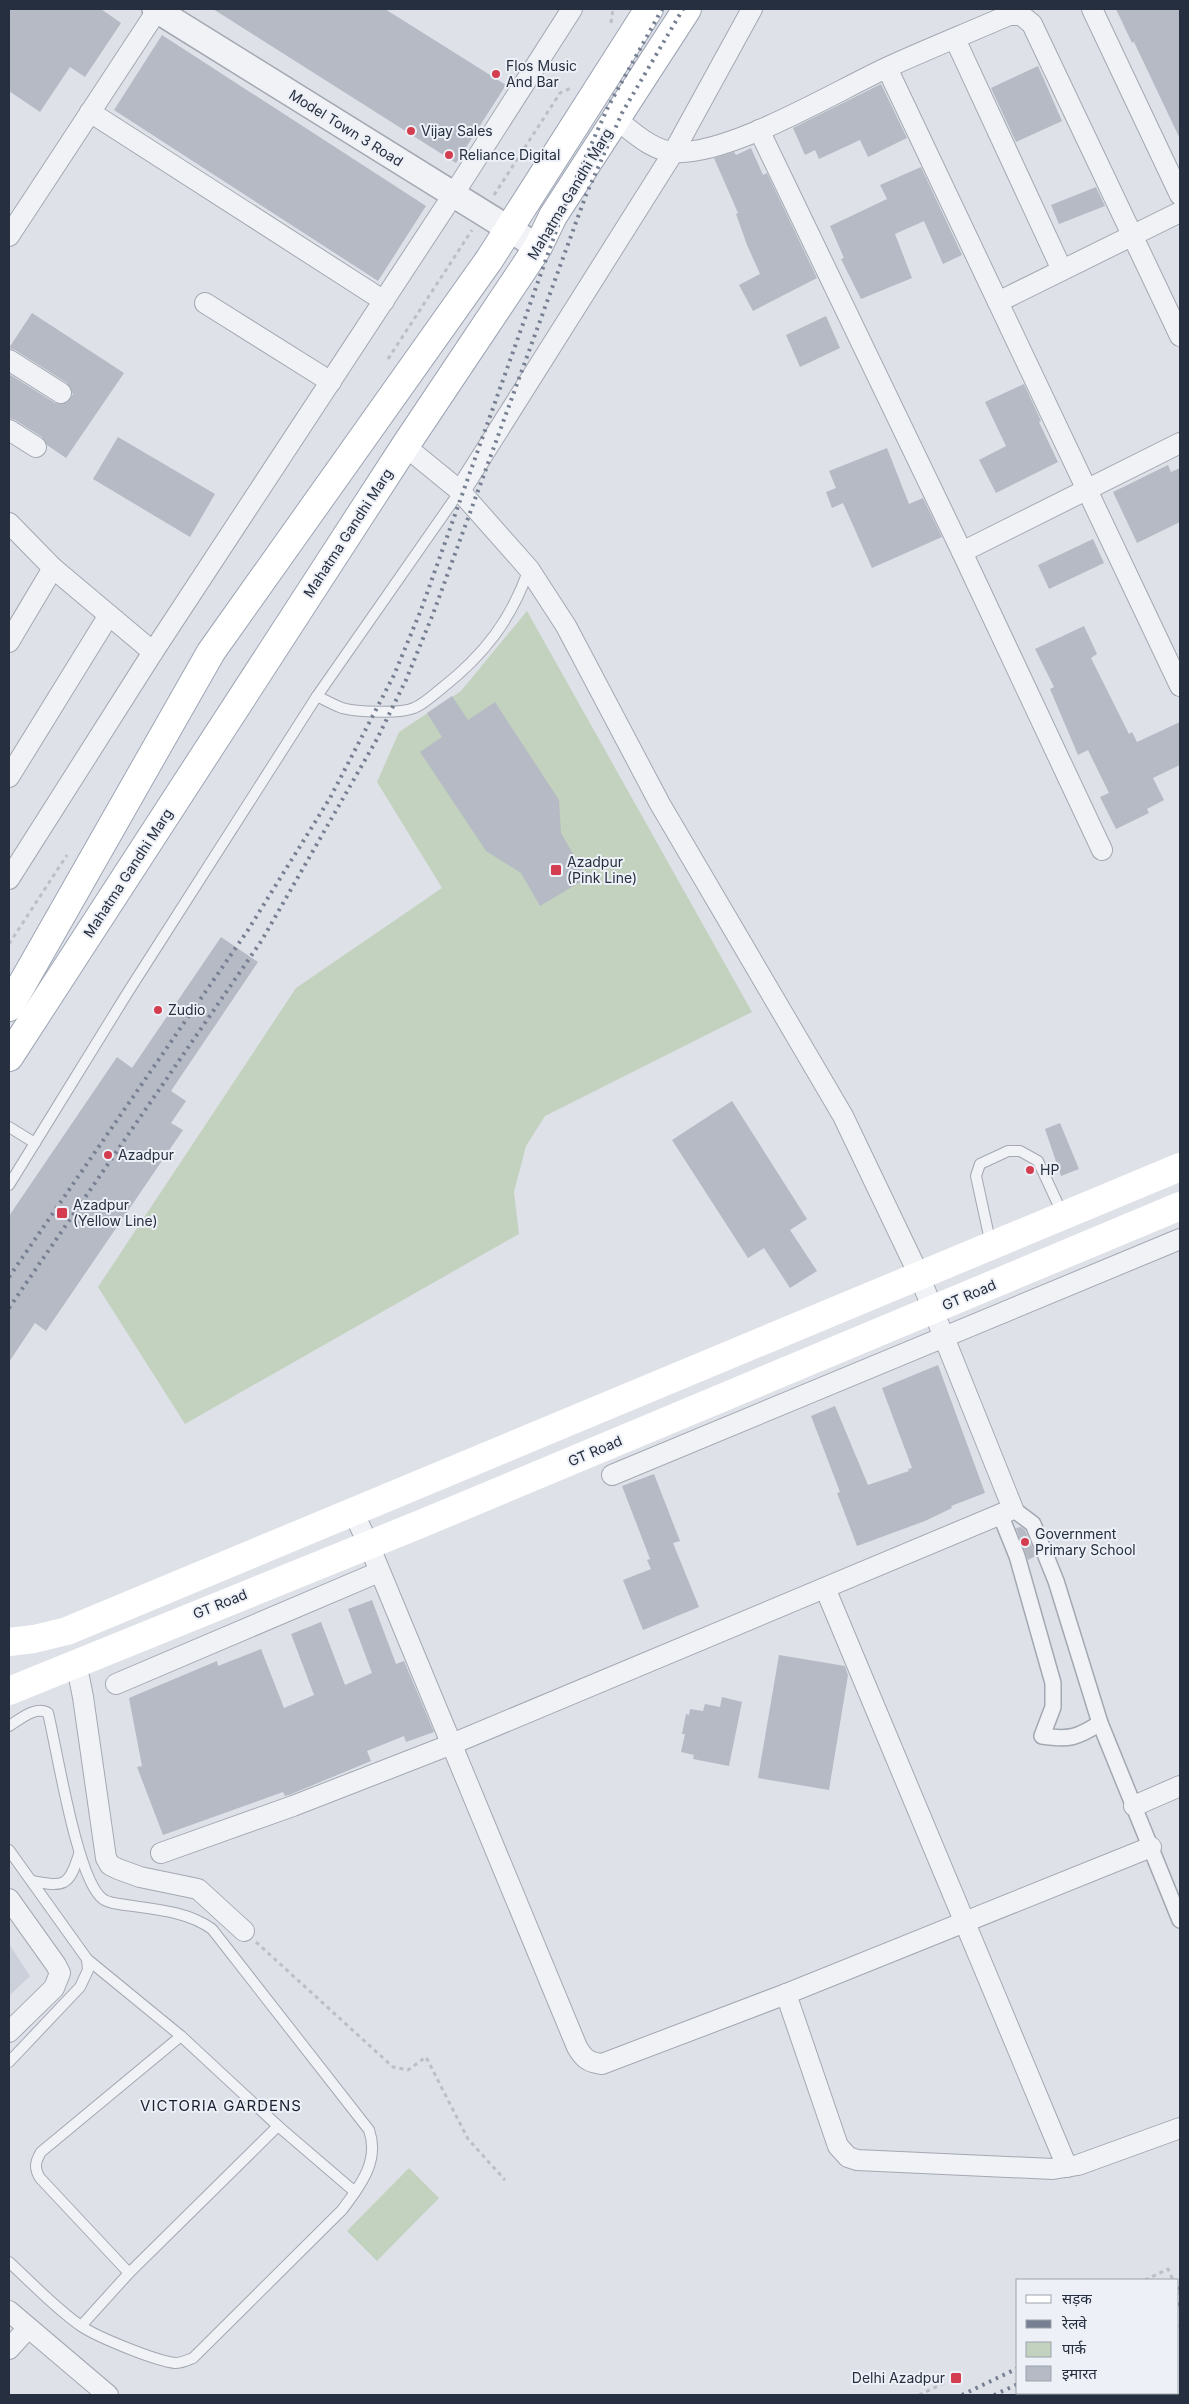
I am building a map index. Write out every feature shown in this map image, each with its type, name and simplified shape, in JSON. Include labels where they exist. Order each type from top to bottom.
[{"type":"main road","points":[[9,1007],[210,652],[508,229],[649,9]]},
{"type":"main road","name":"Mahatma Gandhi Marg","points":[[9,1057],[405,446],[538,248],[553,216],[687,9]]},
{"type":"main road","points":[[9,1642],[34,1639],[66,1631],[1180,1168]]},
{"type":"main road","name":"GT Road","points":[[9,1691],[76,1662],[369,1545],[1180,1206]]},
{"type":"street","points":[[9,236],[156,9]]},
{"type":"street","name":"Model Town 3 Road","points":[[156,9],[538,248]]},
{"type":"street","points":[[9,880],[153,652],[454,195],[572,9]]},
{"type":"street","points":[[460,491],[673,152],[752,9]]},
{"type":"street","points":[[1092,9],[1180,195]]},
{"type":"street","points":[[616,119],[650,144],[673,152],[708,148],[759,130],[887,68],[1009,15],[1021,14],[1032,24],[1180,336]]},
{"type":"street","points":[[955,39],[1062,270]]},
{"type":"street","points":[[887,68],[1180,686]]},
{"type":"street","points":[[90,112],[384,301]]},
{"type":"street","points":[[759,130],[962,552],[1102,850]]},
{"type":"street","points":[[998,302],[1180,212]]},
{"type":"street","points":[[205,303],[330,382]]},
{"type":"street","points":[[9,360],[61,393]]},
{"type":"street","points":[[9,430],[36,447]]},
{"type":"street","points":[[962,552],[1180,444]]},
{"type":"street","points":[[405,446],[460,491],[529,569],[566,626],[665,813],[843,1116],[919,1275],[1007,1512],[1017,1556],[1053,1683],[1053,1707],[1042,1736],[1066,1739],[1086,1732],[1100,1723]]},
{"type":"street","points":[[9,523],[53,568],[153,652]]},
{"type":"street","points":[[9,642],[53,568]]},
{"type":"street","points":[[9,777],[109,615]]},
{"type":"street","points":[[612,1475],[1180,1239]]},
{"type":"street","points":[[353,1512],[369,1545],[583,2058],[590,2062],[602,2064],[786,1994],[1151,1847]]},
{"type":"street","points":[[160,1853],[293,1806],[452,1744],[1007,1512],[1033,1524],[1056,1581],[1100,1723],[1180,1920]]},
{"type":"street","points":[[116,1684],[379,1572]]},
{"type":"street","points":[[825,1588],[1067,2167]]},
{"type":"street","points":[[76,1662],[83,1697],[106,1858],[110,1865],[140,1877],[198,1889],[244,1931]]},
{"type":"street","points":[[1134,1806],[1180,1786]]},
{"type":"street","points":[[9,1899],[60,1973],[54,1988],[9,2032]]},
{"type":"street","points":[[786,1994],[838,2146],[848,2157],[857,2160],[1067,2167],[1180,2128]]},
{"type":"street","points":[[9,2311],[108,2395]]},
{"type":"street","points":[[9,2348],[28,2328]]},
{"type":"lane","points":[[9,1185],[128,992],[318,696],[460,491]]},
{"type":"lane","points":[[318,696],[340,707],[353,710],[406,711],[423,703],[463,672],[496,635],[518,600],[529,569]]},
{"type":"lane","points":[[9,1126],[35,1143]]},
{"type":"lane","points":[[991,1246],[976,1176],[980,1164],[1008,1151],[1020,1151],[1038,1161],[1064,1216]]},
{"type":"lane","points":[[9,1726],[36,1710],[43,1710],[48,1713],[79,1854],[94,1887],[103,1900],[184,1915],[200,1920],[212,1929],[369,2130],[373,2150],[370,2165],[356,2192],[342,2210],[193,2358],[175,2363],[167,2361],[121,2345],[81,2326],[9,2262]]},
{"type":"lane","points":[[9,1850],[87,1959],[181,2036],[278,2126],[356,2192]]},
{"type":"lane","points":[[32,1881],[56,1885],[66,1882],[74,1871],[79,1854]]},
{"type":"lane","points":[[9,2062],[80,1988],[88,1970],[87,1959]]},
{"type":"lane","points":[[129,2273],[40,2178],[35,2162],[41,2152],[181,2036]]},
{"type":"lane","points":[[81,2326],[129,2273],[278,2126]]},
{"type":"path","points":[[610,32],[613,9]]},
{"type":"path","points":[[482,213],[560,92],[576,87]]},
{"type":"path","points":[[244,1931],[393,2067],[408,2070],[426,2058],[468,2138],[505,2180]]},
{"type":"path","points":[[1147,2279],[1168,2270],[1172,2279]]},
{"type":"path","points":[[919,2395],[944,2383]]},
{"type":"shaded area","points":[[9,1944],[30,1976],[9,1996]]},
{"type":"green space","points":[[527,611],[752,1012],[545,1116],[526,1146],[514,1192],[519,1234],[185,1424],[98,1287],[296,988],[442,888],[377,782],[399,732],[461,691]]},
{"type":"green space","points":[[409,2168],[439,2198],[377,2261],[347,2231]]},
{"type":"building","points":[[9,9],[101,9],[121,23],[85,77],[70,67],[40,112],[9,91]]},
{"type":"building","points":[[213,9],[385,9],[506,85],[456,163]]},
{"type":"building","points":[[1116,9],[1180,9],[1180,139],[1134,42],[1132,43]]},
{"type":"building","points":[[162,35],[426,206],[378,281],[114,110]]},
{"type":"building","points":[[1038,66],[1062,121],[1016,142],[991,88]]},
{"type":"building","points":[[881,84],[907,138],[868,157],[860,140],[819,159],[815,150],[805,155],[793,128]]},
{"type":"building","points":[[751,148],[763,175],[767,173],[817,278],[753,311],[739,285],[760,274],[747,245],[736,214],[738,213],[714,158],[734,152],[736,155]]},
{"type":"building","points":[[921,167],[962,255],[943,264],[924,221],[895,234],[912,278],[861,299],[841,259],[844,258],[830,226],[887,199],[880,185]]},
{"type":"building","points":[[1096,187],[1105,206],[1059,224],[1051,205]]},
{"type":"building","points":[[32,313],[124,373],[66,458],[47,445],[42,437],[9,418],[9,374],[55,403],[67,403],[73,394],[67,383],[9,348]]},
{"type":"building","points":[[826,316],[840,348],[800,367],[786,335]]},
{"type":"building","points":[[1024,384],[1058,462],[996,493],[979,460],[1006,446],[985,402]]},
{"type":"building","points":[[118,437],[215,494],[190,537],[93,479]]},
{"type":"building","points":[[887,448],[909,504],[923,498],[942,537],[872,568],[843,503],[832,508],[826,492],[836,488],[829,471]]},
{"type":"building","points":[[1168,465],[1171,472],[1180,468],[1180,522],[1137,543],[1113,492]]},
{"type":"building","points":[[1093,539],[1104,563],[1049,589],[1038,565]]},
{"type":"building","points":[[1084,626],[1097,654],[1091,658],[1129,734],[1132,732],[1137,742],[1180,722],[1180,765],[1153,778],[1164,800],[1147,809],[1149,813],[1116,829],[1100,797],[1109,793],[1088,750],[1078,755],[1050,689],[1054,687],[1035,649]]},
{"type":"building","points":[[452,696],[468,720],[495,702],[559,800],[561,833],[587,878],[540,906],[521,873],[486,851],[420,752],[442,737],[427,713]]},
{"type":"building","name":"Azadpur","points":[[221,937],[258,962],[171,1091],[186,1101],[171,1123],[183,1130],[46,1331],[35,1323],[9,1362],[9,1216],[117,1057],[132,1068]]},
{"type":"building","points":[[732,1101],[807,1219],[790,1230],[817,1271],[790,1288],[764,1248],[748,1258],[672,1140]]},
{"type":"building","points":[[1060,1123],[1079,1169],[1061,1176],[1045,1129]]},
{"type":"building","points":[[938,1365],[985,1493],[951,1506],[952,1508],[925,1521],[857,1546],[837,1493],[840,1492],[811,1416],[835,1406],[868,1485],[909,1471],[908,1469],[912,1468],[882,1388]]},
{"type":"building","points":[[654,1474],[680,1541],[673,1543],[699,1607],[643,1630],[623,1580],[651,1569],[647,1560],[650,1559],[622,1486]]},
{"type":"building","points":[[1021,1527],[1025,1530],[1036,1556],[1028,1560],[1016,1528]]},
{"type":"building","points":[[372,1600],[396,1664],[404,1661],[434,1732],[406,1742],[404,1736],[367,1751],[371,1761],[289,1795],[285,1796],[283,1792],[163,1835],[137,1767],[142,1766],[129,1698],[217,1661],[218,1666],[261,1649],[284,1708],[314,1695],[291,1634],[321,1622],[345,1685],[372,1673],[348,1609]]},
{"type":"building","points":[[779,1655],[845,1666],[848,1675],[829,1790],[758,1778]]},
{"type":"building","points":[[722,1697],[742,1702],[729,1766],[693,1759],[694,1755],[681,1752],[685,1734],[682,1734],[686,1714],[689,1715],[690,1709],[703,1711],[705,1704],[720,1707]]},
{"type":"railway","points":[[9,1277],[248,930],[330,798],[394,675],[421,610],[570,192],[608,107],[662,9]]},
{"type":"railway","points":[[9,1308],[262,940],[377,739],[406,680],[433,614],[586,195],[622,113],[683,9]]},
{"type":"railway","points":[[962,2395],[1016,2369]]},
{"type":"railway","points":[[994,2395],[1016,2385]]},
{"type":"place","name":"Flos Music And Bar","points":[[496,74]]},
{"type":"place","name":"Vijay Sales","points":[[411,131]]},
{"type":"place","name":"Reliance Digital","points":[[449,155]]},
{"type":"place","name":"Azadpur (Pink Line)","points":[[556,870]]},
{"type":"place","name":"Zudio","points":[[158,1010]]},
{"type":"place","name":"Azadpur","points":[[108,1155]]},
{"type":"place","name":"HP","points":[[1030,1170]]},
{"type":"place","name":"Azadpur (Yellow Line)","points":[[62,1213]]},
{"type":"place","name":"Government Primary School","points":[[1025,1542]]},
{"type":"place","name":"Delhi Azadpur","points":[[956,2378]]},
{"type":"district","name":"VICTORIA GARDENS","points":[[221,2106]]}]
